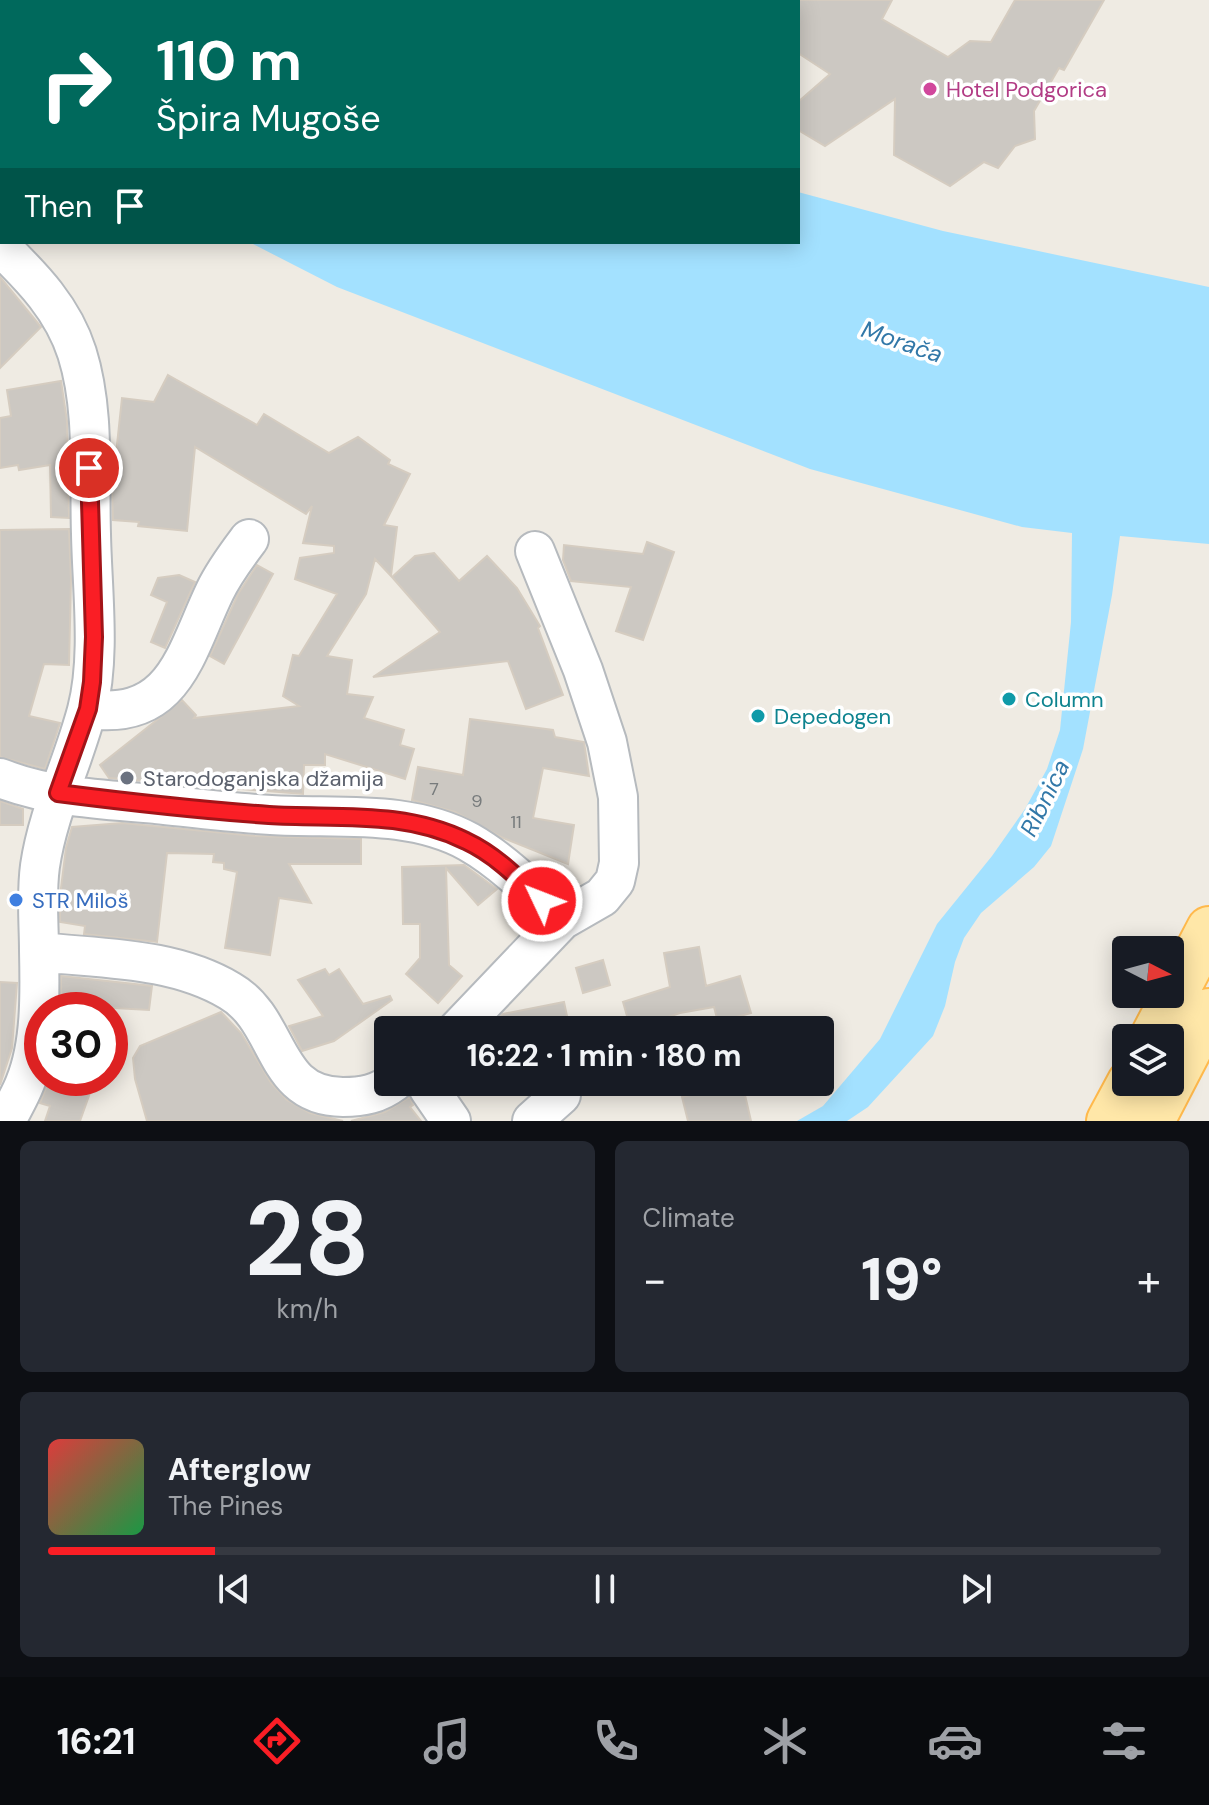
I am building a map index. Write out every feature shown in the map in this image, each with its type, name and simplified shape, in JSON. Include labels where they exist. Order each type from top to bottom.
[{"type":"main road","points":[[1159,1024],[1209,929]]},
{"type":"main road","points":[[1152,1121],[1209,1011]]},
{"type":"main road","points":[[1109,1121],[1122,1096]]},
{"type":"street","points":[[0,246],[40,285],[60,315],[77,353],[86,394],[94,637],[88,709],[58,793],[38,882],[40,952],[33,1055],[25,1083],[6,1121]]},
{"type":"street","points":[[88,709],[127,710],[146,703],[166,688],[197,635],[215,590],[249,539]]},
{"type":"street","points":[[470,1016],[562,920],[602,897],[615,881],[619,863],[618,797],[607,742],[588,684],[535,551]]},
{"type":"street","points":[[0,778],[58,793],[272,815],[373,817],[422,824],[467,841],[503,864],[562,920]]},
{"type":"street","points":[[40,952],[164,965],[230,991],[249,1005],[294,1081],[310,1092],[335,1097],[374,1094]]},
{"type":"street","points":[[434,1096],[451,1121]]},
{"type":"street","points":[[532,1121],[560,1096]]},
{"type":"water","points":[[800,193],[943,231],[1209,287],[1209,544],[1120,536],[1083,749],[1051,846],[1034,867],[981,913],[964,938],[933,1036],[868,1107],[847,1121],[797,1121],[834,1096],[880,1039],[937,924],[992,856],[1025,809],[1047,769],[1060,730],[1071,622],[1072,533],[1022,527],[810,469],[337,287],[253,244],[800,244]]},
{"type":"building","name":"Hotel Podgorica","points":[[800,0],[892,0],[882,19],[948,57],[970,41],[991,42],[1015,0],[1104,0],[1064,70],[1059,68],[1034,111],[1035,139],[1015,146],[998,168],[984,162],[950,186],[894,155],[895,99],[825,146],[800,131],[800,100],[830,74],[800,54]]},
{"type":"building","points":[[0,277],[41,327],[0,368]]},
{"type":"building","points":[[168,375],[257,425],[264,414],[329,453],[358,437],[390,460],[388,464],[410,474],[384,525],[397,527],[391,576],[375,559],[366,594],[327,656],[352,660],[347,694],[373,697],[364,718],[404,730],[400,745],[414,749],[405,779],[325,754],[325,765],[304,765],[303,794],[109,778],[100,765],[182,700],[196,715],[194,718],[299,706],[283,696],[293,655],[299,656],[337,594],[295,579],[300,558],[334,553],[334,546],[303,543],[312,506],[306,514],[195,447],[187,531],[113,520],[112,491],[122,398],[154,402]]},
{"type":"building","points":[[61,381],[67,421],[69,518],[51,517],[50,465],[19,470],[18,465],[0,468],[0,418],[11,416],[7,390]]},
{"type":"building","points":[[69,529],[69,665],[44,664],[29,716],[60,723],[45,769],[0,757],[0,530]]},
{"type":"building","points":[[647,542],[674,552],[643,640],[616,631],[631,587],[571,581],[563,560],[564,545],[643,554]]},
{"type":"building","points":[[434,553],[459,581],[487,556],[517,588],[540,626],[538,628],[563,695],[526,709],[508,661],[373,677],[440,632],[392,577],[415,556]]},
{"type":"building","points":[[257,565],[273,574],[224,664],[210,656],[238,594]]},
{"type":"building","points":[[179,575],[195,582],[165,648],[151,642],[167,602],[151,595],[158,578]]},
{"type":"building","points":[[470,719],[553,730],[555,737],[584,742],[589,776],[543,768],[533,818],[574,825],[568,864],[501,837],[455,812],[412,800],[418,767],[463,775]]},
{"type":"building","points":[[0,801],[23,809],[23,825],[0,825]]},
{"type":"building","points":[[122,823],[255,836],[361,839],[361,864],[289,864],[311,903],[279,898],[270,955],[225,948],[237,872],[224,869],[224,863],[213,862],[214,854],[167,853],[157,942],[84,934],[85,926],[60,922],[66,848],[72,827]]},
{"type":"building","points":[[464,865],[497,889],[478,905],[446,868],[449,965],[462,976],[438,1003],[406,974],[420,958],[420,924],[403,924],[402,867]]},
{"type":"building","points":[[699,947],[706,986],[740,976],[751,1013],[716,1016],[714,1007],[671,1016],[627,1016],[623,1002],[670,987],[664,953]]},
{"type":"building","points":[[603,960],[610,985],[583,993],[576,968]]},
{"type":"building","points":[[325,969],[329,975],[339,969],[363,1004],[390,996],[392,1000],[334,1041],[302,1051],[289,1026],[323,1016],[298,980]]},
{"type":"building","points":[[61,976],[152,986],[149,1010],[128,1009],[128,992],[61,992]]},
{"type":"building","points":[[0,982],[17,983],[12,1048],[0,1085]]},
{"type":"building","points":[[564,1002],[567,1016],[501,1016]]},
{"type":"building","points":[[221,1012],[241,1033],[271,1083],[287,1100],[310,1113],[343,1121],[147,1121],[135,1079],[133,1058],[140,1046]]},
{"type":"building","points":[[43,1096],[89,1096],[80,1121],[45,1121],[50,1106],[40,1103]]},
{"type":"building","points":[[745,1096],[751,1121],[688,1121],[682,1097]]},
{"type":"building","points":[[410,1097],[413,1105],[410,1107],[421,1121],[351,1121],[385,1112]]},
{"type":"place","name":"Hotel Podgorica","points":[[930,89]]},
{"type":"place","name":"Column","points":[[1009,699]]},
{"type":"place","name":"Depedogen","points":[[758,716]]},
{"type":"place","name":"Starodoganjska džamija","points":[[127,778]]},
{"type":"place","name":"STR Miloš","points":[[16,900]]},
{"type":"route","points":[[89,468],[94,637],[92,682],[88,709],[58,793],[272,815],[373,817],[422,824],[467,841],[503,864],[542,901]]},
{"type":"water label","name":"Morača","points":[[902,342]]},
{"type":"water label","name":"Ribnica","points":[[1045,798]]}]
